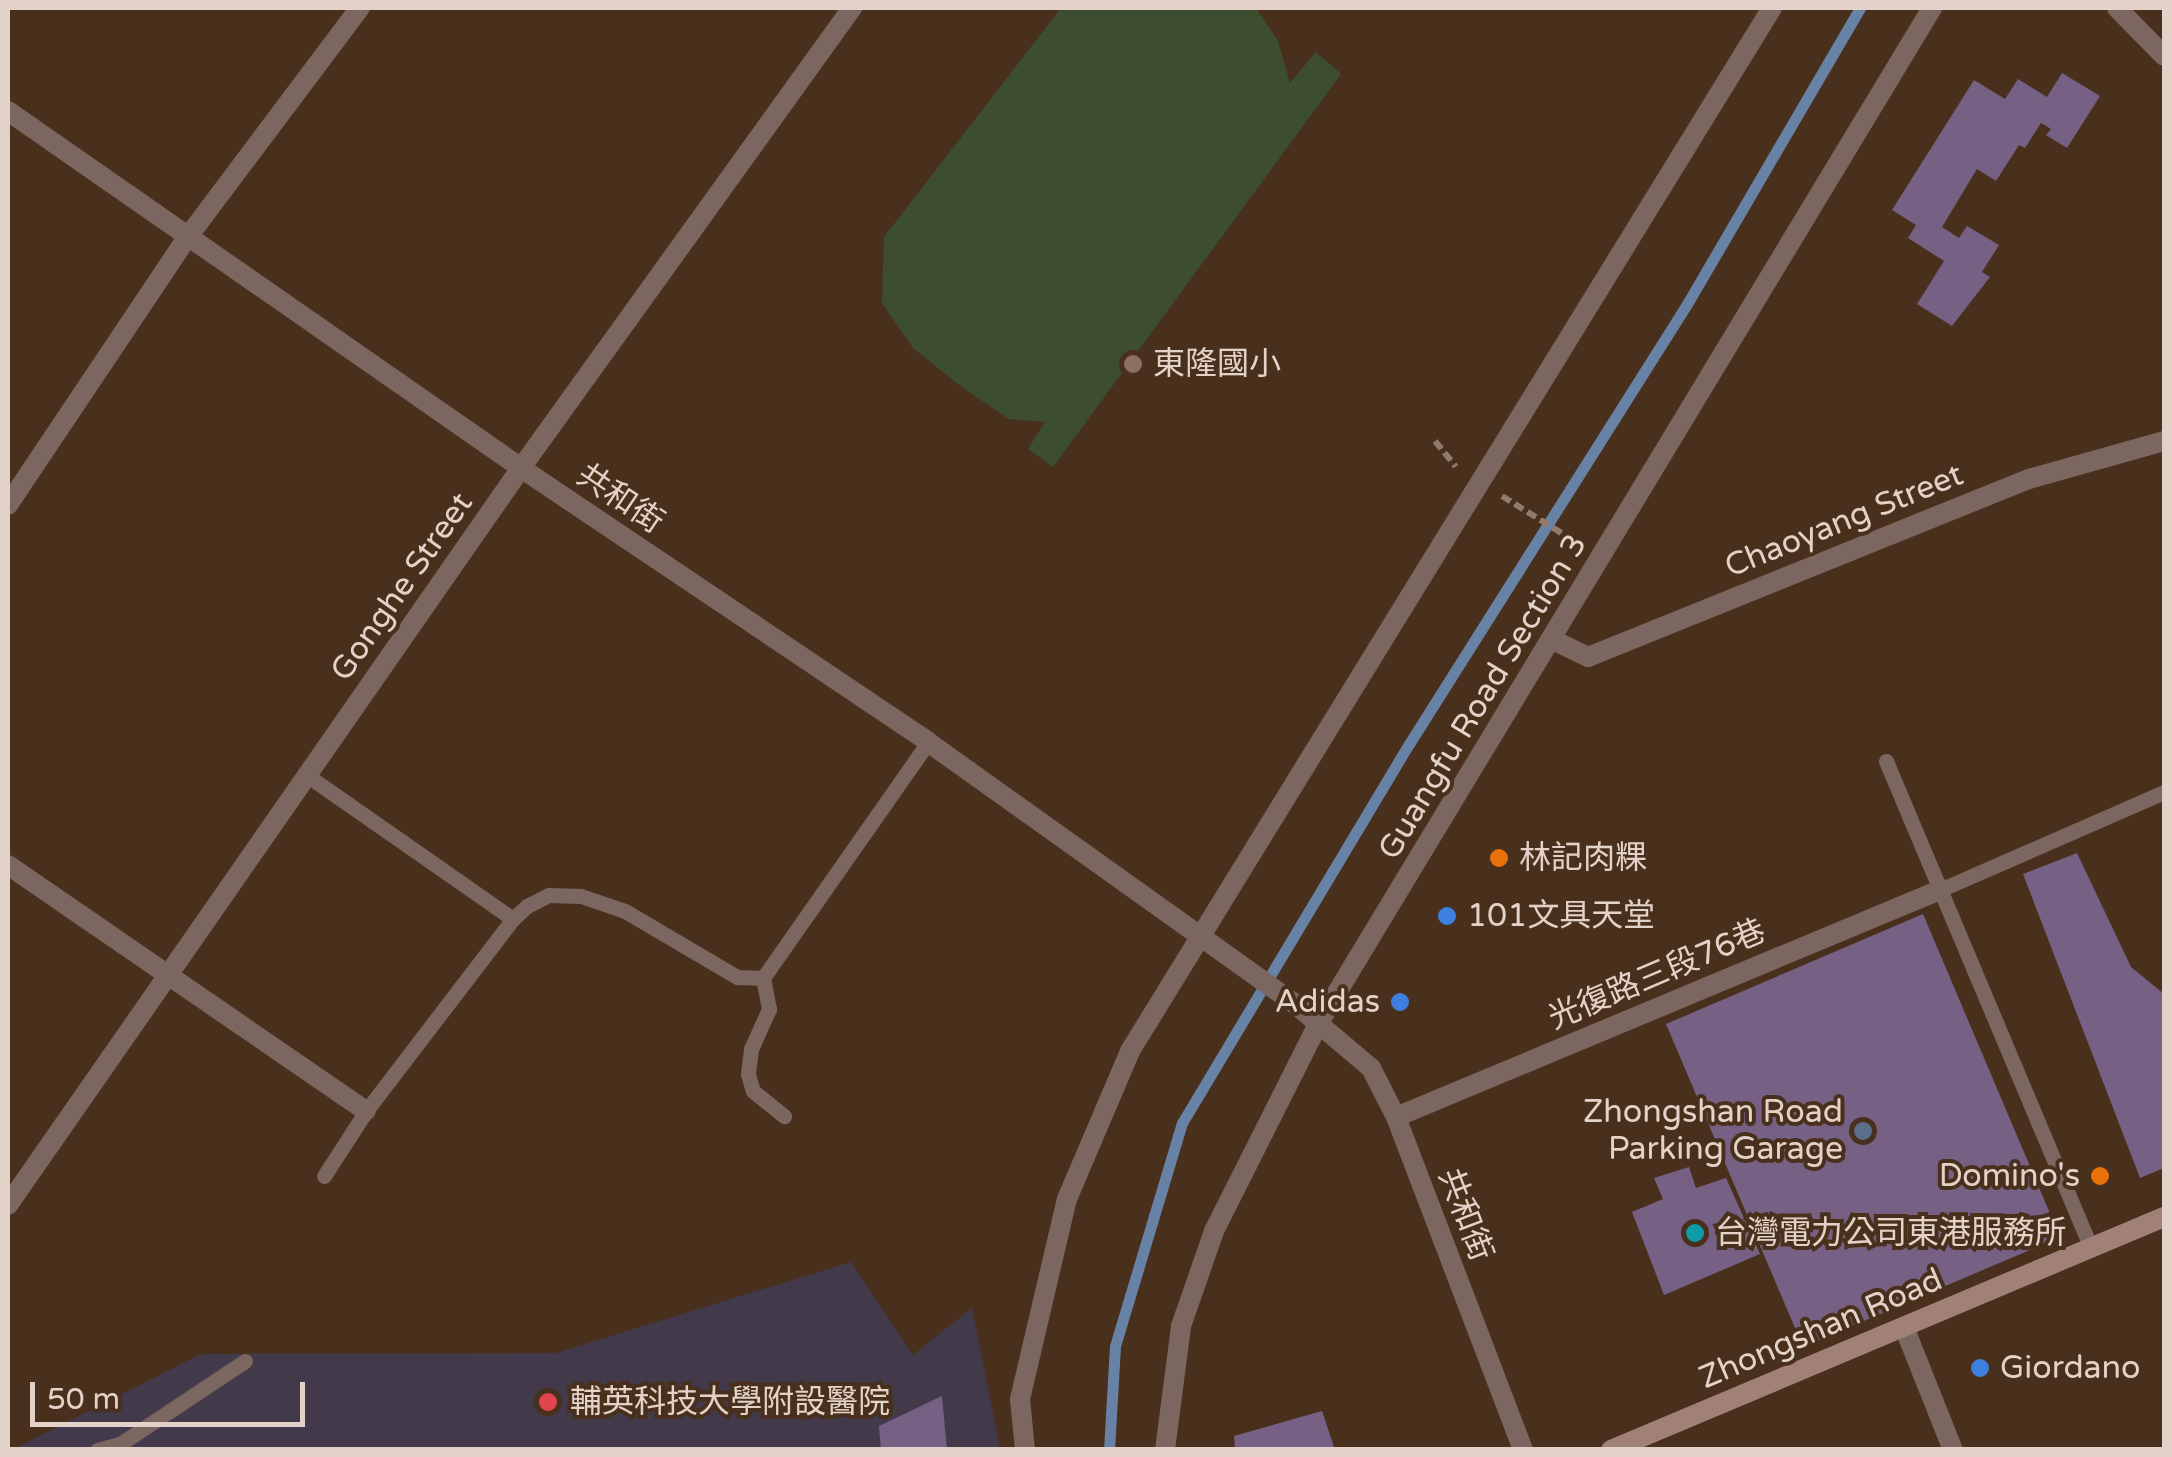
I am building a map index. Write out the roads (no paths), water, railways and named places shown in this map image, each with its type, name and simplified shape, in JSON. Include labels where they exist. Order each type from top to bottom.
[{"type":"main road","name":"Zhongshan Road","points":[[1611,1450],[2164,1217]]},
{"type":"street","points":[[8,505],[187,238],[360,8]]},
{"type":"street","name":"Gonghe Street","points":[[8,1205],[521,468],[852,8]]},
{"type":"street","points":[[1025,1450],[1020,1399],[1068,1199],[1130,1050],[1772,8]]},
{"type":"street","name":"Guangfu Road Section 3","points":[[1165,1450],[1180,1326],[1214,1230],[1318,1024],[1932,8]]},
{"type":"street","points":[[2117,8],[2164,56]]},
{"type":"street","name":"共和街","points":[[8,111],[521,468],[928,742],[1294,1003],[1371,1068],[1396,1117],[1522,1450]]},
{"type":"street","name":"Chaoyang Street","points":[[1553,640],[1588,657],[2029,479],[2164,441]]},
{"type":"street","points":[[8,866],[366,1111]]},
{"type":"street","name":"光復路三段76巷","points":[[1396,1117],[1942,889]]},
{"type":"street","points":[[1904,1327],[1953,1450]]},
{"type":"lane","points":[[784,1116],[753,1091],[748,1074],[751,1048],[769,1009],[764,978],[928,742]]},
{"type":"lane","points":[[1886,761],[2091,1248]]},
{"type":"lane","points":[[308,776],[513,919]]},
{"type":"lane","points":[[1942,889],[2164,792]]},
{"type":"lane","points":[[324,1176],[366,1111],[513,919],[549,894],[581,896],[625,911],[737,977],[764,978]]},
{"type":"lane","points":[[97,1450],[120,1444],[245,1361]]},
{"type":"waterway","points":[[1109,1450],[1115,1346],[1182,1123],[1409,744],[1687,304],[1860,8]]},
{"type":"place","name":"東隆國小","points":[[1133,364]]},
{"type":"place","name":"林記肉粿","points":[[1499,858]]},
{"type":"place","name":"101文具天堂","points":[[1447,916]]},
{"type":"place","name":"Adidas","points":[[1400,1002]]},
{"type":"place","name":"Zhongshan Road Parking Garage","points":[[1863,1131]]},
{"type":"place","name":"Domino's","points":[[2100,1176]]},
{"type":"place","name":"台灣電力公司東港服務所","points":[[1695,1233]]},
{"type":"place","name":"Giordano","points":[[1980,1368]]},
{"type":"place","name":"輔英科技大學附設醫院","points":[[548,1402]]}]
